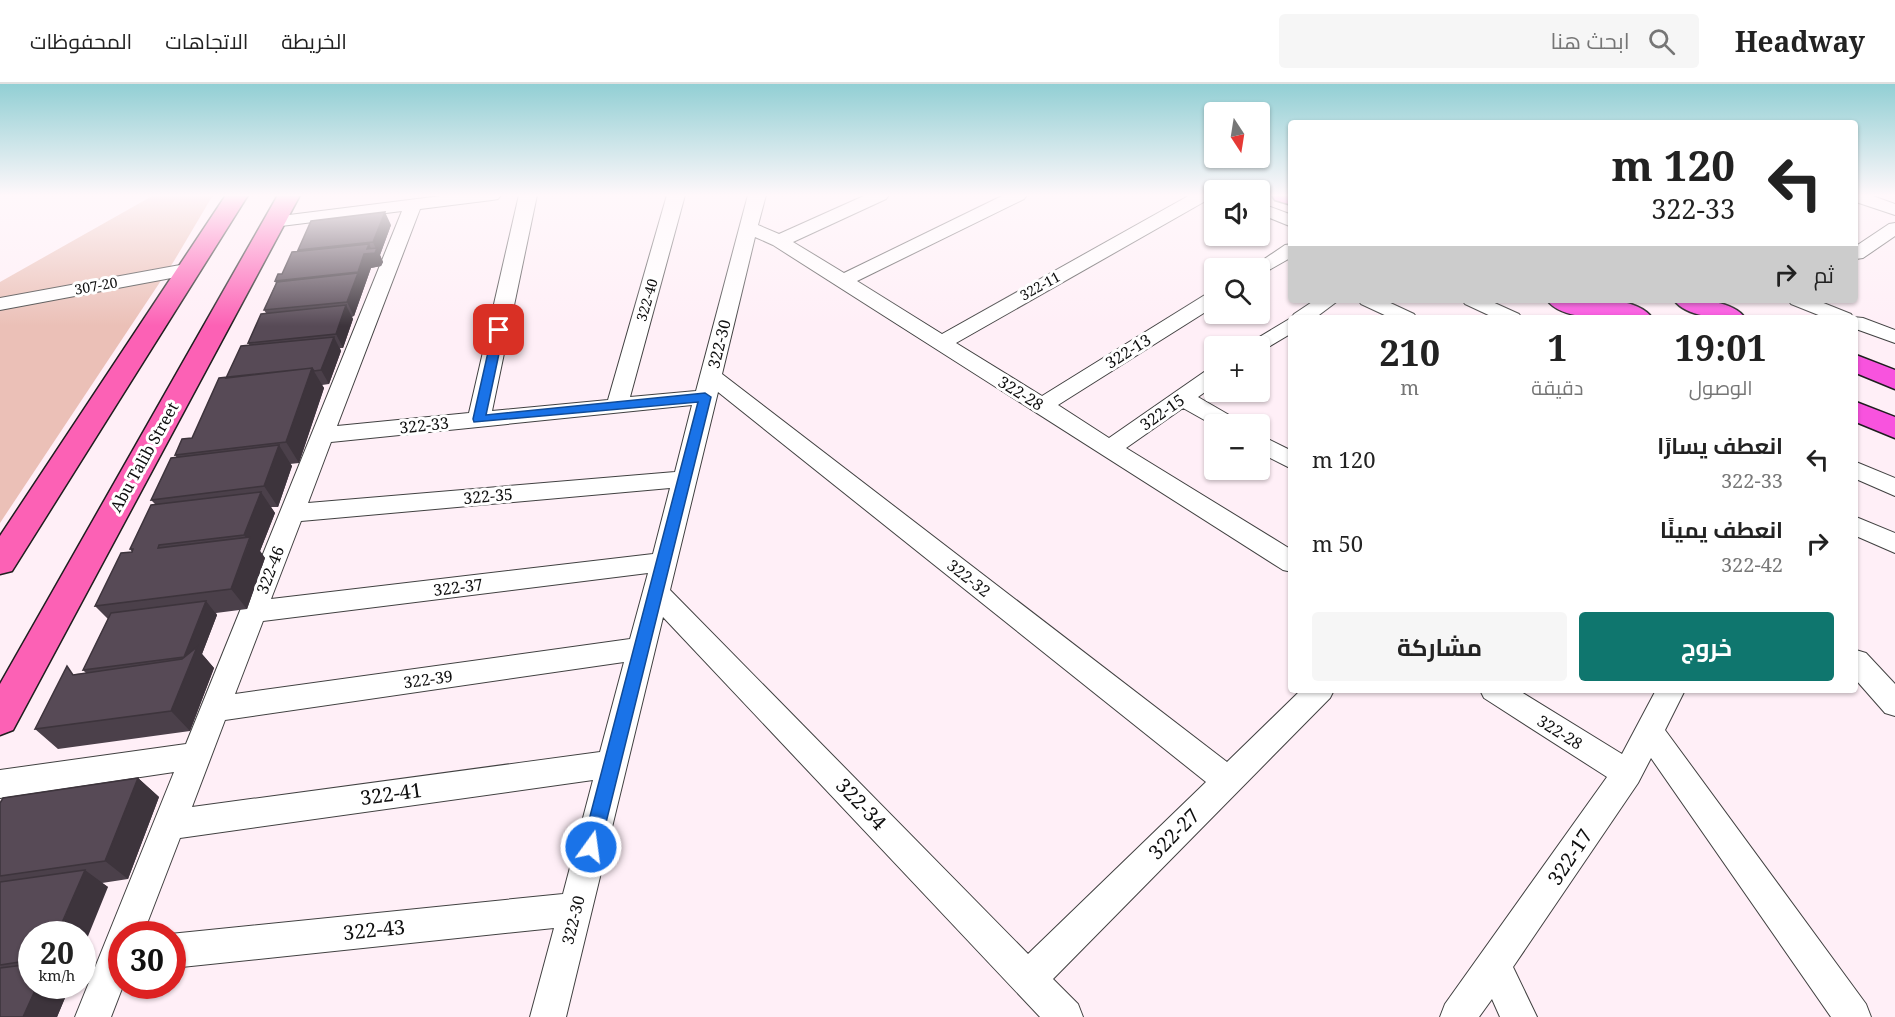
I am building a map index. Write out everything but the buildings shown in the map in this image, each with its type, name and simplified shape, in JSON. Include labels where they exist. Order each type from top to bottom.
[{"type":"highway","points":[[1568,303],[1599,315]]},
{"type":"highway","points":[[1605,303],[1632,315]]},
{"type":"highway","points":[[1694,303],[1724,315]]},
{"type":"highway","points":[[1722,303],[1748,315]]},
{"type":"highway","points":[[1858,366],[1895,382]]},
{"type":"highway","points":[[1858,413],[1892,427]]},
{"type":"main road","points":[[0,562],[210,239]]},
{"type":"main road","name":"Abu Talib Street","points":[[0,719],[264,239]]},
{"type":"street","name":"322-46","points":[[132,921],[400,239]]},
{"type":"street","points":[[479,419],[518,239]]},
{"type":"street","name":"322-40","points":[[618,406],[664,239]]},
{"type":"street","name":"322-30","points":[[548,1017],[746,239]]},
{"type":"street","name":"322-28","points":[[774,239],[1288,561]]},
{"type":"street","points":[[779,241],[784,239]]},
{"type":"street","points":[[843,281],[929,239]]},
{"type":"street","name":"322-11","points":[[940,343],[1126,239]]},
{"type":"street","points":[[1858,253],[1879,239]]},
{"type":"street","points":[[1270,263],[1288,252]]},
{"type":"street","name":"307-20","points":[[0,304],[191,269]]},
{"type":"street","points":[[1306,315],[1324,303]]},
{"type":"street","points":[[1374,303],[1400,315]]},
{"type":"street","points":[[1479,303],[1505,315]]},
{"type":"street","points":[[1806,303],[1836,315]]},
{"type":"street","name":"322-13","points":[[1041,406],[1204,304]]},
{"type":"street","points":[[1858,323],[1895,337]]},
{"type":"street","points":[[1270,338],[1288,326]]},
{"type":"street","points":[[1270,344],[1288,349]]},
{"type":"street","name":"322-15","points":[[1109,449],[1204,383]]},
{"type":"street","name":"322-33","points":[[323,435],[618,406],[708,386]]},
{"type":"street","name":"322-32","points":[[708,386],[1228,781]]},
{"type":"street","points":[[1182,398],[1210,414]]},
{"type":"street","points":[[1270,449],[1288,459]]},
{"type":"street","points":[[1858,471],[1895,488]]},
{"type":"street","name":"322-35","points":[[292,513],[684,478]]},
{"type":"street","points":[[1858,527],[1895,544]]},
{"type":"street","name":"322-37","points":[[253,612],[659,577]]},
{"type":"street","name":"322-34","points":[[659,577],[1065,1017]]},
{"type":"street","name":"322-39","points":[[215,709],[641,649]]},
{"type":"street","points":[[1858,663],[1891,695]]},
{"type":"street","name":"322-27","points":[[1029,978],[1317,693]]},
{"type":"street","name":"322-28","points":[[1499,693],[1627,773]]},
{"type":"street","name":"322-17","points":[[1458,1017],[1495,967],[1627,773],[1669,693]]},
{"type":"street","points":[[1648,730],[1853,1017]]},
{"type":"street","points":[[0,784],[196,756]]},
{"type":"street","name":"322-41","points":[[169,825],[612,764]]},
{"type":"street","name":"322-43","points":[[186,950],[575,909]]},
{"type":"street","points":[[1495,967],[1519,1017]]},
{"type":"street","name":"322-46","points":[[93,1017],[108,980]]},
{"type":"shaded area","points":[[77,239],[187,239],[0,523],[0,282]]},
{"type":"route","points":[[499,330],[479,419],[705,397],[591,847]]}]
